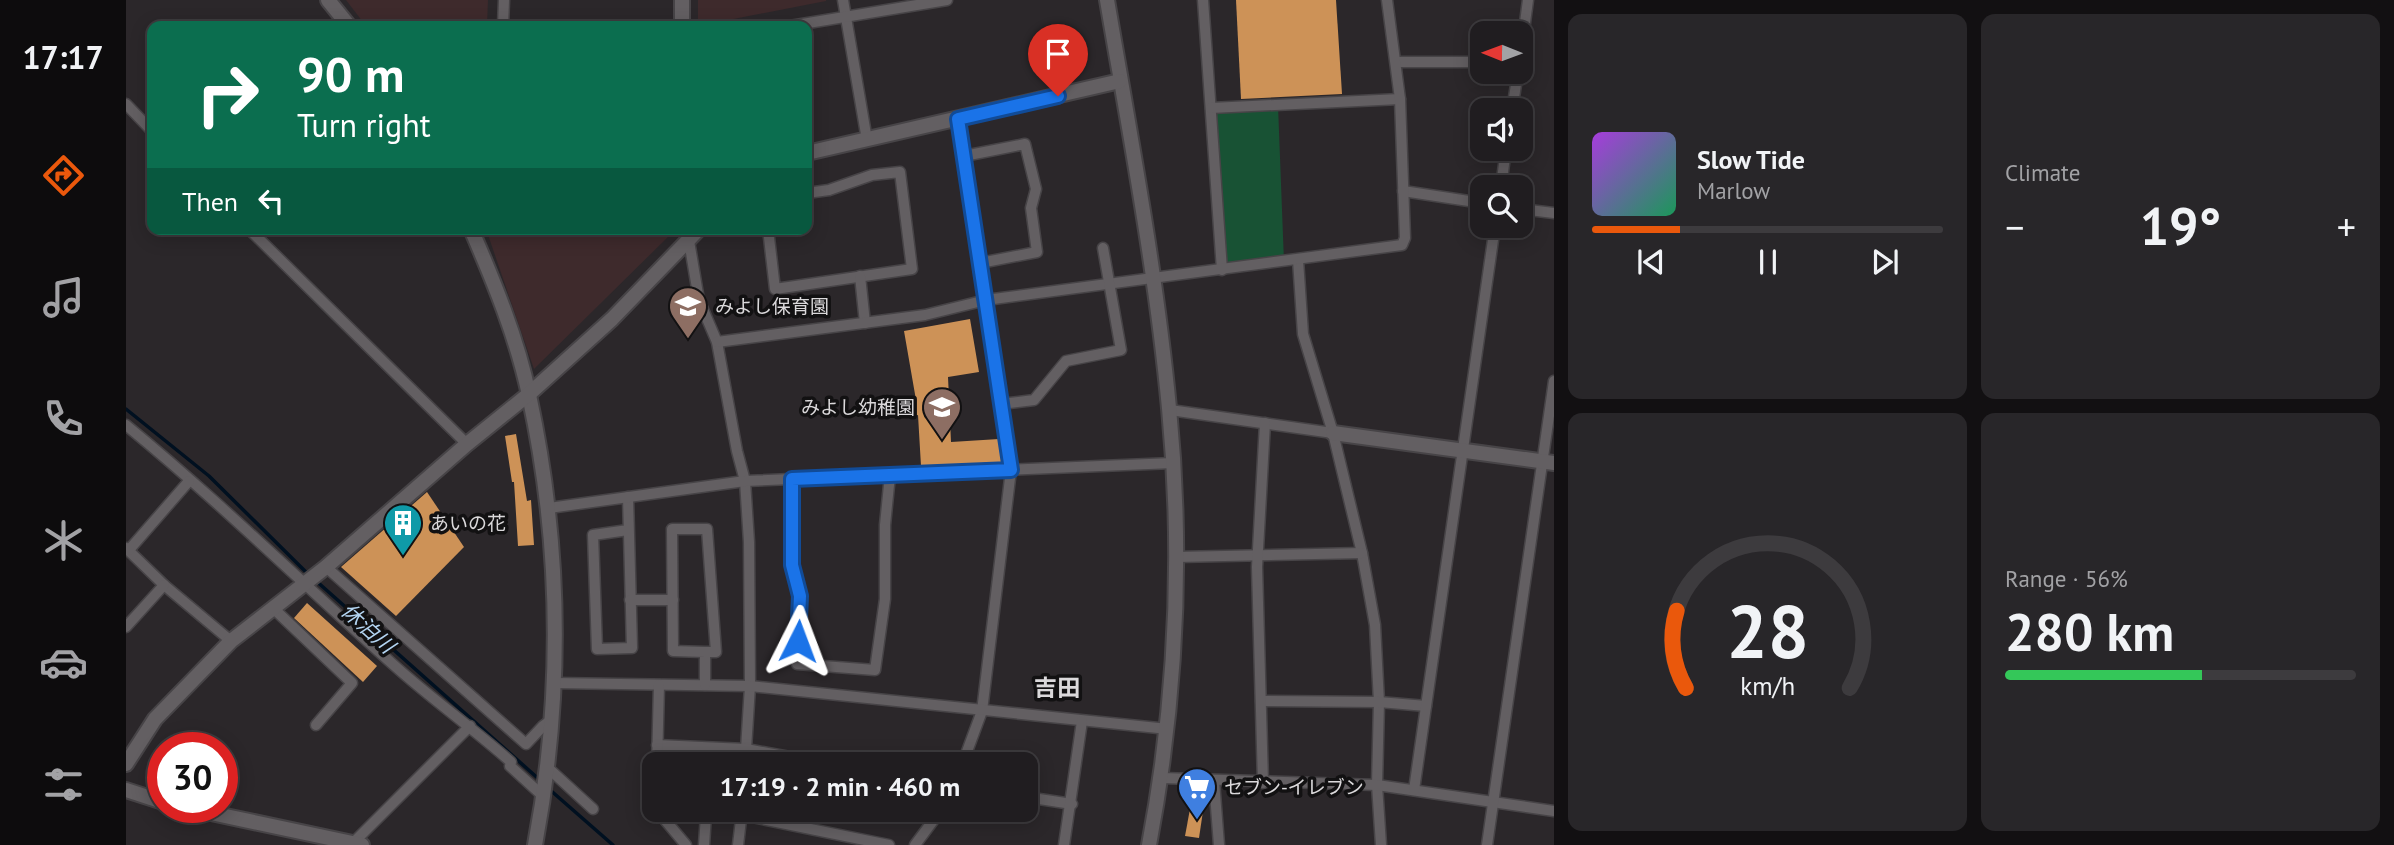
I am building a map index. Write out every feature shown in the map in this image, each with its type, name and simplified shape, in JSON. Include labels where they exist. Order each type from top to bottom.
[{"type":"street","points":[[328,0],[345,21]]},
{"type":"street","points":[[503,21],[504,0]]},
{"type":"street","points":[[682,0],[682,21]]},
{"type":"street","points":[[843,0],[867,140]]},
{"type":"street","points":[[812,22],[947,0]]},
{"type":"street","points":[[1107,0],[1153,279],[1170,410],[1173,463],[1176,557],[1168,729],[1149,845]]},
{"type":"street","points":[[1203,0],[1223,270]]},
{"type":"street","points":[[717,342],[925,315],[986,300],[1402,245],[1405,238],[1400,99],[1387,0]]},
{"type":"street","points":[[1525,21],[1528,0]]},
{"type":"street","points":[[1396,62],[1470,62]]},
{"type":"street","points":[[812,152],[1121,81]]},
{"type":"street","points":[[1211,108],[1400,99]]},
{"type":"street","points":[[126,104],[147,126]]},
{"type":"street","points":[[958,119],[1011,470],[982,711],[967,752]]},
{"type":"street","points":[[964,156],[1025,144],[1036,189],[1031,208],[1037,252],[980,263]]},
{"type":"street","points":[[769,235],[775,289],[912,269],[900,172],[872,174],[829,190],[812,192]]},
{"type":"street","points":[[1403,191],[1470,201]]},
{"type":"street","points":[[1533,210],[1554,213]]},
{"type":"street","points":[[255,235],[467,444]]},
{"type":"street","points":[[473,235],[510,330],[529,394],[548,508],[555,589],[555,684],[544,793],[535,845]]},
{"type":"street","points":[[126,764],[155,719],[232,641],[322,570],[529,394],[612,318],[687,235]]},
{"type":"street","points":[[687,235],[699,300],[717,342],[745,481],[749,542],[750,686],[746,752]]},
{"type":"street","points":[[1414,790],[1493,238]]},
{"type":"street","points":[[1001,404],[1034,400],[1066,361],[1121,351],[1103,248]]},
{"type":"street","points":[[1298,260],[1303,334],[1333,433],[1376,625],[1379,702],[1377,785],[1381,845]]},
{"type":"street","points":[[860,276],[865,323]]},
{"type":"street","points":[[1487,845],[1548,463],[1554,381]]},
{"type":"street","points":[[1170,410],[1548,463]]},
{"type":"street","points":[[1263,783],[1258,557],[1265,423]]},
{"type":"street","points":[[126,425],[398,669],[470,726],[511,762],[510,766],[544,793]]},
{"type":"street","points":[[548,508],[745,481],[1173,463]]},
{"type":"street","points":[[792,479],[792,565],[800,596],[797,664],[874,670],[885,599],[885,525],[890,475]]},
{"type":"street","points":[[189,481],[127,549],[232,641]]},
{"type":"street","points":[[628,497],[632,648],[597,649],[593,535],[628,530]]},
{"type":"street","points":[[672,529],[707,529],[716,652],[705,652],[673,651],[672,529]]},
{"type":"street","points":[[1176,557],[1362,553]]},
{"type":"street","points":[[322,570],[526,744],[551,720]]},
{"type":"street","points":[[126,627],[164,584]]},
{"type":"street","points":[[630,600],[673,600]]},
{"type":"street","points":[[273,608],[352,683],[316,725]]},
{"type":"street","points":[[705,652],[705,685]]},
{"type":"street","points":[[555,684],[750,686],[1168,729]]},
{"type":"street","points":[[657,752],[659,685]]},
{"type":"street","points":[[1261,701],[1379,702],[1426,706]]},
{"type":"street","points":[[1064,845],[1082,721]]},
{"type":"street","points":[[238,819],[358,844],[470,726]]},
{"type":"street","points":[[657,745],[762,752]]},
{"type":"street","points":[[546,770],[593,809]]},
{"type":"street","points":[[1162,778],[1377,785],[1554,811]]},
{"type":"street","points":[[1214,781],[1219,845]]},
{"type":"street","points":[[126,790],[147,797]]},
{"type":"street","points":[[1038,799],[1072,804]]},
{"type":"street","points":[[667,822],[686,845]]},
{"type":"street","points":[[704,845],[706,822]]},
{"type":"street","points":[[738,845],[741,822]]},
{"type":"street","points":[[783,822],[889,845]]},
{"type":"street","points":[[915,845],[932,822]]},
{"type":"shaded area","points":[[346,0],[488,0],[487,21],[362,21]]},
{"type":"shaded area","points":[[698,0],[826,0],[724,21],[698,21]]},
{"type":"shaded area","points":[[488,235],[670,235],[534,369]]},
{"type":"green space","points":[[1278,105],[1284,262],[1222,270],[1211,108]]},
{"type":"building","points":[[1236,0],[1336,0],[1342,94],[1241,99]]},
{"type":"building","points":[[970,319],[979,372],[948,377],[951,442],[999,439],[1002,462],[921,466],[918,415],[914,416],[913,400],[916,400],[904,331]]},
{"type":"building","points":[[516,434],[527,501],[531,500],[534,545],[518,546],[514,482],[505,436]]},
{"type":"building","name":"あいの花","points":[[427,492],[464,547],[396,616],[341,567]]},
{"type":"building","points":[[307,603],[377,666],[363,682],[294,618]]},
{"type":"building","points":[[1190,809],[1203,811],[1199,838],[1185,836]]},
{"type":"waterway","name":"休泊川","points":[[126,409],[209,476],[308,574]]},
{"type":"waterway","name":"休泊川","points":[[314,579],[541,781]]},
{"type":"waterway","name":"休泊川","points":[[549,789],[613,845]]},
{"type":"place","name":"みよし保育園","points":[[688,340]]},
{"type":"place","name":"みよし幼稚園","points":[[942,441]]},
{"type":"place","name":"あいの花","points":[[403,557]]},
{"type":"place","name":"セブン-イレブン","points":[[1197,821]]},
{"type":"district","name":"吉田","points":[[1057,687]]},
{"type":"route","points":[[798,641],[800,596],[792,565],[792,479],[1011,470],[958,119],[1058,96]]}]
